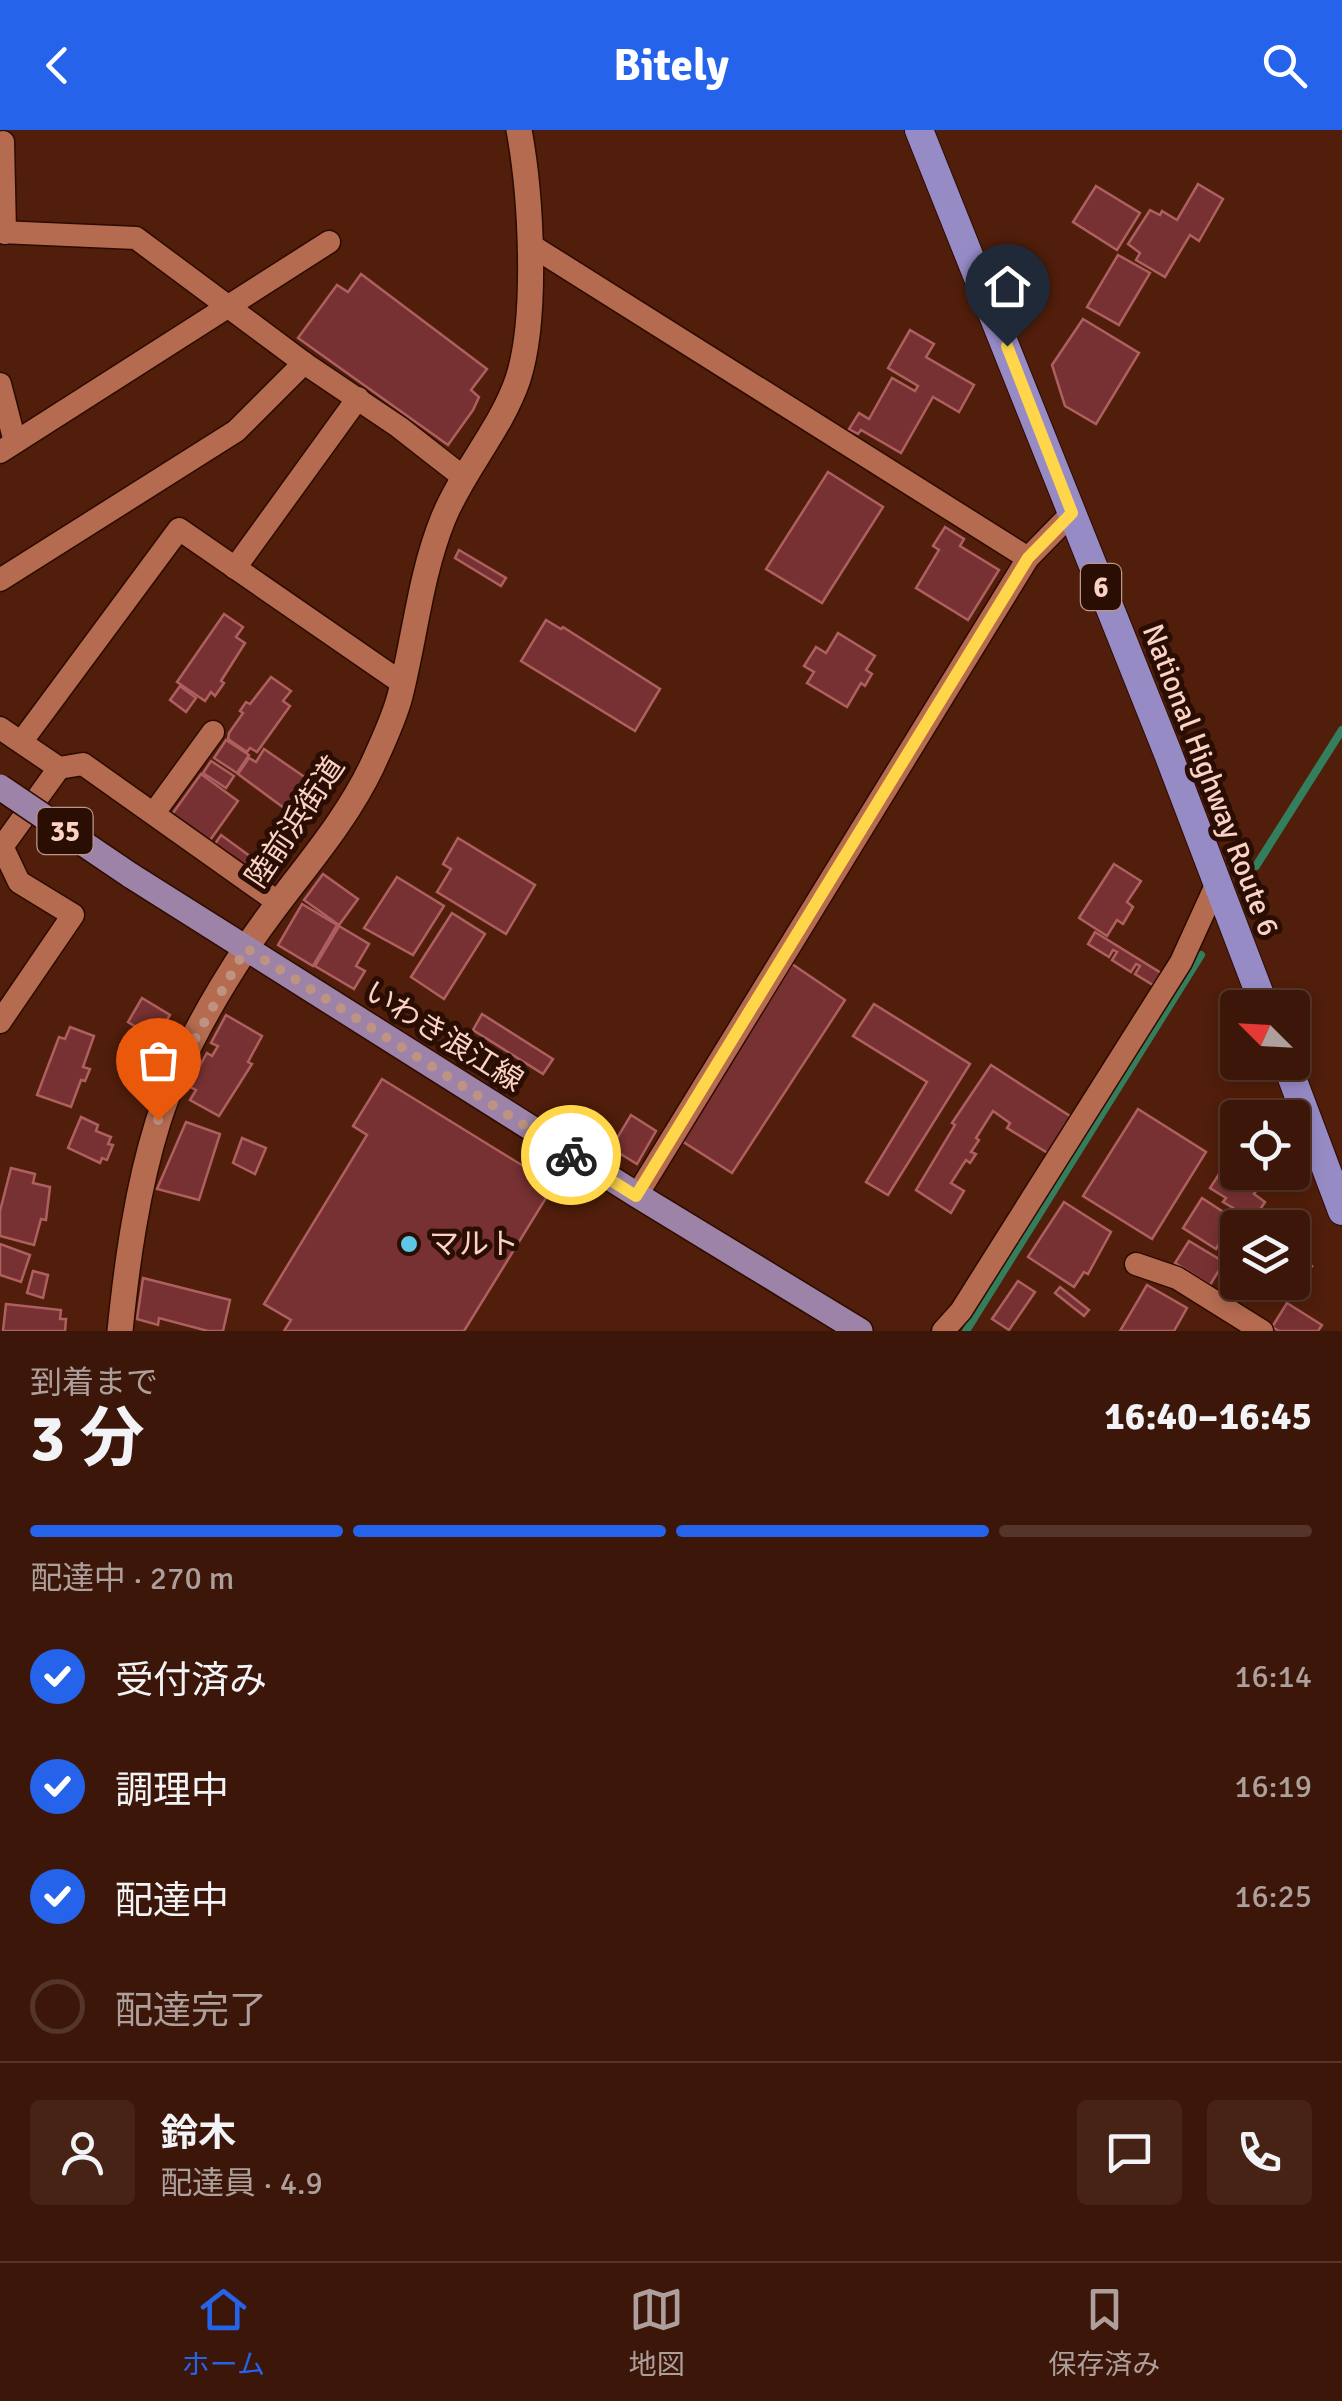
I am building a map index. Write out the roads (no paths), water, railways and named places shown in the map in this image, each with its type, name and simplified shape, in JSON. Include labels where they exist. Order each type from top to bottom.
[{"type":"highway","name":"National Highway Route 6","points":[[919,130],[1258,990]]},
{"type":"highway","points":[[1293,1080],[1342,1212]]},
{"type":"main road","name":"いわき浪江線","points":[[0,787],[636,1196],[860,1331]]},
{"type":"street","name":"陸前浜街道","points":[[120,1331],[145,1172],[158,1120],[178,1070],[246,948],[356,795],[385,736],[402,684],[436,538],[462,478],[502,413],[518,378],[525,340],[529,244],[526,166],[519,130]]},
{"type":"street","points":[[3,142],[3,232],[136,238],[462,478]]},
{"type":"street","points":[[0,384],[8,447],[329,242]]},
{"type":"street","points":[[529,244],[1028,558]]},
{"type":"street","points":[[0,580],[236,430],[304,363]]},
{"type":"street","points":[[235,568],[358,398]]},
{"type":"street","points":[[636,1196],[1028,558],[1072,513]]},
{"type":"street","points":[[22,742],[179,528],[402,684]]},
{"type":"street","points":[[0,728],[59,768]]},
{"type":"street","points":[[154,813],[213,732]]},
{"type":"street","points":[[0,1022],[73,915],[19,882],[1,845],[59,768],[83,764],[279,903]]},
{"type":"street","points":[[943,1331],[961,1311],[1171,979],[1218,883]]},
{"type":"street","points":[[1136,1264],[1177,1278],[1262,1331]]},
{"type":"waterway","points":[[1256,866],[1342,730]]},
{"type":"waterway","points":[[966,1331],[1201,955]]},
{"type":"place","name":"マルト","points":[[409,1244]]}]
